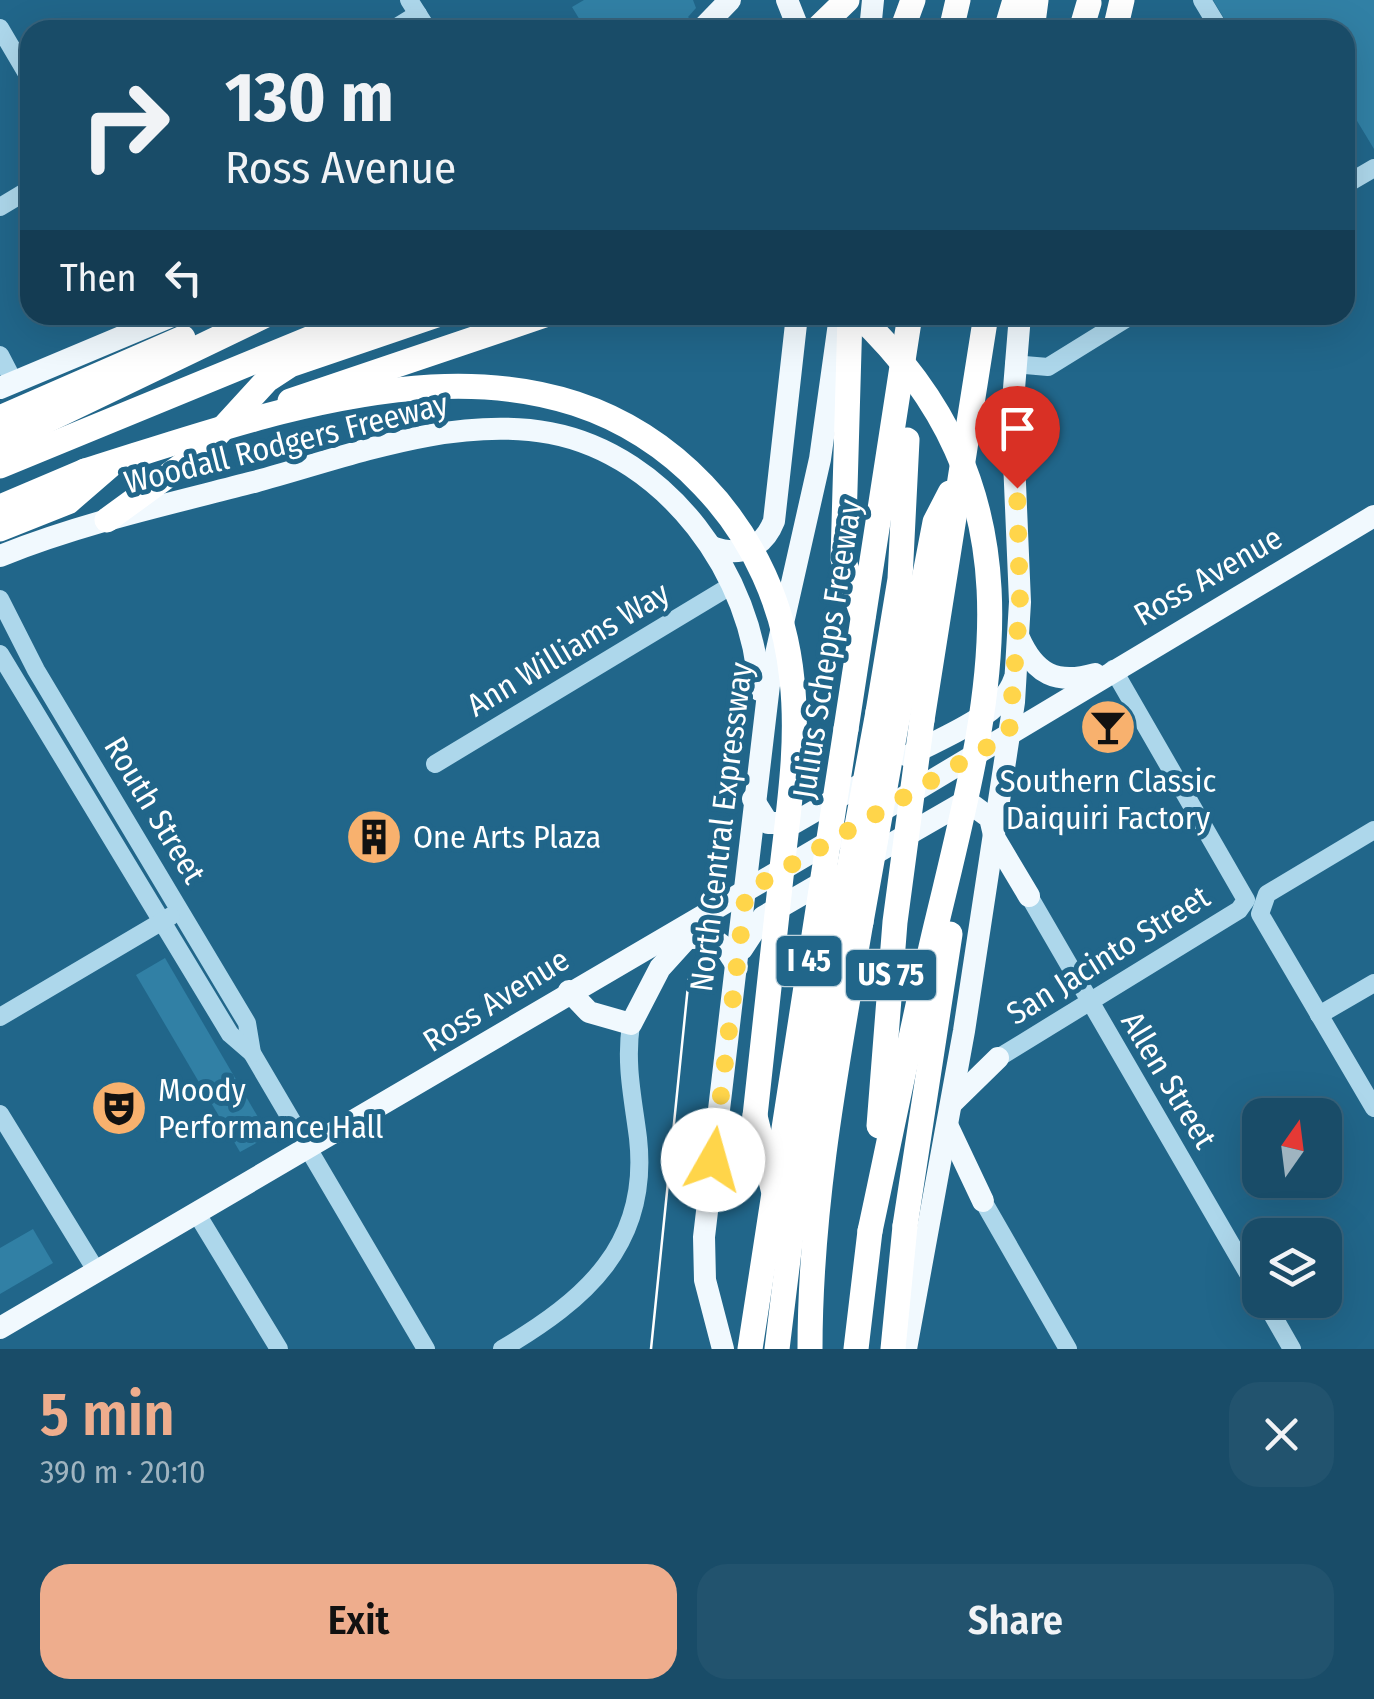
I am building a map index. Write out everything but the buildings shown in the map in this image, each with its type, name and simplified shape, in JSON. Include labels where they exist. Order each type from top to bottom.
[{"type":"highway","points":[[826,20],[847,0]]},
{"type":"highway","points":[[0,418],[213,325]]},
{"type":"highway","points":[[0,443],[245,325]]},
{"type":"highway","points":[[0,466],[343,325]]},
{"type":"highway","points":[[107,520],[203,450],[278,372],[316,354],[405,325]]},
{"type":"highway","points":[[85,472],[517,325]]},
{"type":"highway","points":[[854,325],[843,559],[864,620]]},
{"type":"highway","points":[[865,325],[894,350],[953,444],[976,504],[988,560],[992,639],[905,1226],[894,1349]]},
{"type":"highway","name":"Julius Schepps Freeway","points":[[750,1349],[908,325]]},
{"type":"highway","points":[[899,716],[910,325]]},
{"type":"highway","points":[[777,1349],[809,1096],[899,716],[935,522],[962,469],[984,325]]},
{"type":"highway","points":[[970,421],[994,325]]},
{"type":"highway","points":[[85,472],[363,396],[421,386],[492,385],[562,398],[617,420],[666,451],[714,496],[746,541],[772,595],[792,682],[791,791],[755,1116],[774,1193]]},
{"type":"highway","points":[[0,531],[68,502],[112,463]]},
{"type":"highway","name":"Woodall Rodgers Freeway","points":[[0,507],[85,472]]},
{"type":"highway","name":"US 75","points":[[856,1349],[870,1231],[894,939],[899,716]]},
{"type":"highway","points":[[870,1231],[976,762]]},
{"type":"highway","points":[[810,1349],[812,1270],[850,920]]},
{"type":"main road","points":[[7,385],[149,325]]},
{"type":"main road","points":[[712,547],[724,551],[750,549],[770,530],[796,325]]},
{"type":"main road","name":"North Central Expressway","points":[[723,1349],[705,1280],[704,1237],[746,892],[753,799],[778,626],[820,459],[839,325]]},
{"type":"main road","points":[[906,1349],[964,1031],[995,839],[1016,672],[1019,638],[1014,364],[1019,325]]},
{"type":"main road","name":"Woodall Rodgers Freeway","points":[[0,556],[107,520],[410,441],[507,429],[550,433],[618,459],[672,500],[712,547],[732,586],[756,657],[762,739]]},
{"type":"main road","name":"Ross Avenue","points":[[0,1328],[490,1044],[569,991],[746,892],[1374,516]]},
{"type":"main road","points":[[0,531],[14,537],[59,534]]},
{"type":"main road","points":[[1019,638],[1033,666],[1056,678],[1072,680],[1113,670]]},
{"type":"main road","points":[[753,799],[768,824],[794,823],[994,706],[1010,692],[1016,672]]},
{"type":"main road","points":[[684,939],[703,936],[716,940],[738,962],[763,917],[960,805],[982,809],[990,818],[995,839],[1029,896]]},
{"type":"main road","points":[[985,899],[1008,886],[1029,896]]},
{"type":"main road","name":"Ross Avenue","points":[[632,1024],[646,990],[684,939],[715,908]]},
{"type":"main road","points":[[569,991],[589,1012],[632,1024]]},
{"type":"main road","points":[[950,1114],[998,1058],[974,1052],[964,1031]]},
{"type":"main road","points":[[950,1114],[983,1201]]},
{"type":"street","points":[[2,34],[20,63]]},
{"type":"street","points":[[1014,364],[1048,367],[1116,325]]},
{"type":"street","points":[[0,355],[7,385]]},
{"type":"street","name":"Ann Williams Way","points":[[435,764],[732,586]]},
{"type":"street","name":"Routh Street","points":[[0,599],[36,670],[247,1024],[252,1053],[306,1150],[426,1349]]},
{"type":"street","name":"Routh Street","points":[[0,654],[230,1034],[252,1053]]},
{"type":"street","points":[[1113,670],[1373,1102]]},
{"type":"street","name":"San Jacinto Street","points":[[998,1058],[1374,830]]},
{"type":"street","name":"Allen Street","points":[[1029,896],[1242,1263]]},
{"type":"street","points":[[0,1017],[180,911]]},
{"type":"street","points":[[1319,1016],[1374,983]]},
{"type":"street","points":[[502,1349],[582,1297],[616,1252],[630,1218],[639,1178],[638,1140],[626,1074],[632,1024]]},
{"type":"street","points":[[0,1114],[97,1272]]},
{"type":"street","points":[[983,1201],[1068,1349]]},
{"type":"street","points":[[197,1214],[279,1349]]},
{"type":"street","points":[[1274,1318],[1292,1349]]},
{"type":"shaded area","points":[[584,0],[693,0],[696,8],[688,17],[691,20],[580,20],[572,7]]},
{"type":"shaded area","points":[[1213,0],[1374,0],[1374,149],[1355,118],[1355,20],[1225,20]]},
{"type":"shaded area","points":[[165,958],[269,1136],[240,1152],[136,975]]},
{"type":"shaded area","points":[[33,1229],[53,1263],[0,1294],[0,1248]]},
{"type":"tram line","points":[[651,1349],[689,976]]},
{"type":"place","name":"Southern Classic Daiquiri Factory","points":[[1108,727]]},
{"type":"place","name":"One Arts Plaza","points":[[374,837]]},
{"type":"place","name":"Moody Performance Hall","points":[[119,1108]]},
{"type":"route","points":[[713,1160],[746,892],[1009,734],[1020,602],[1017,488]]}]
